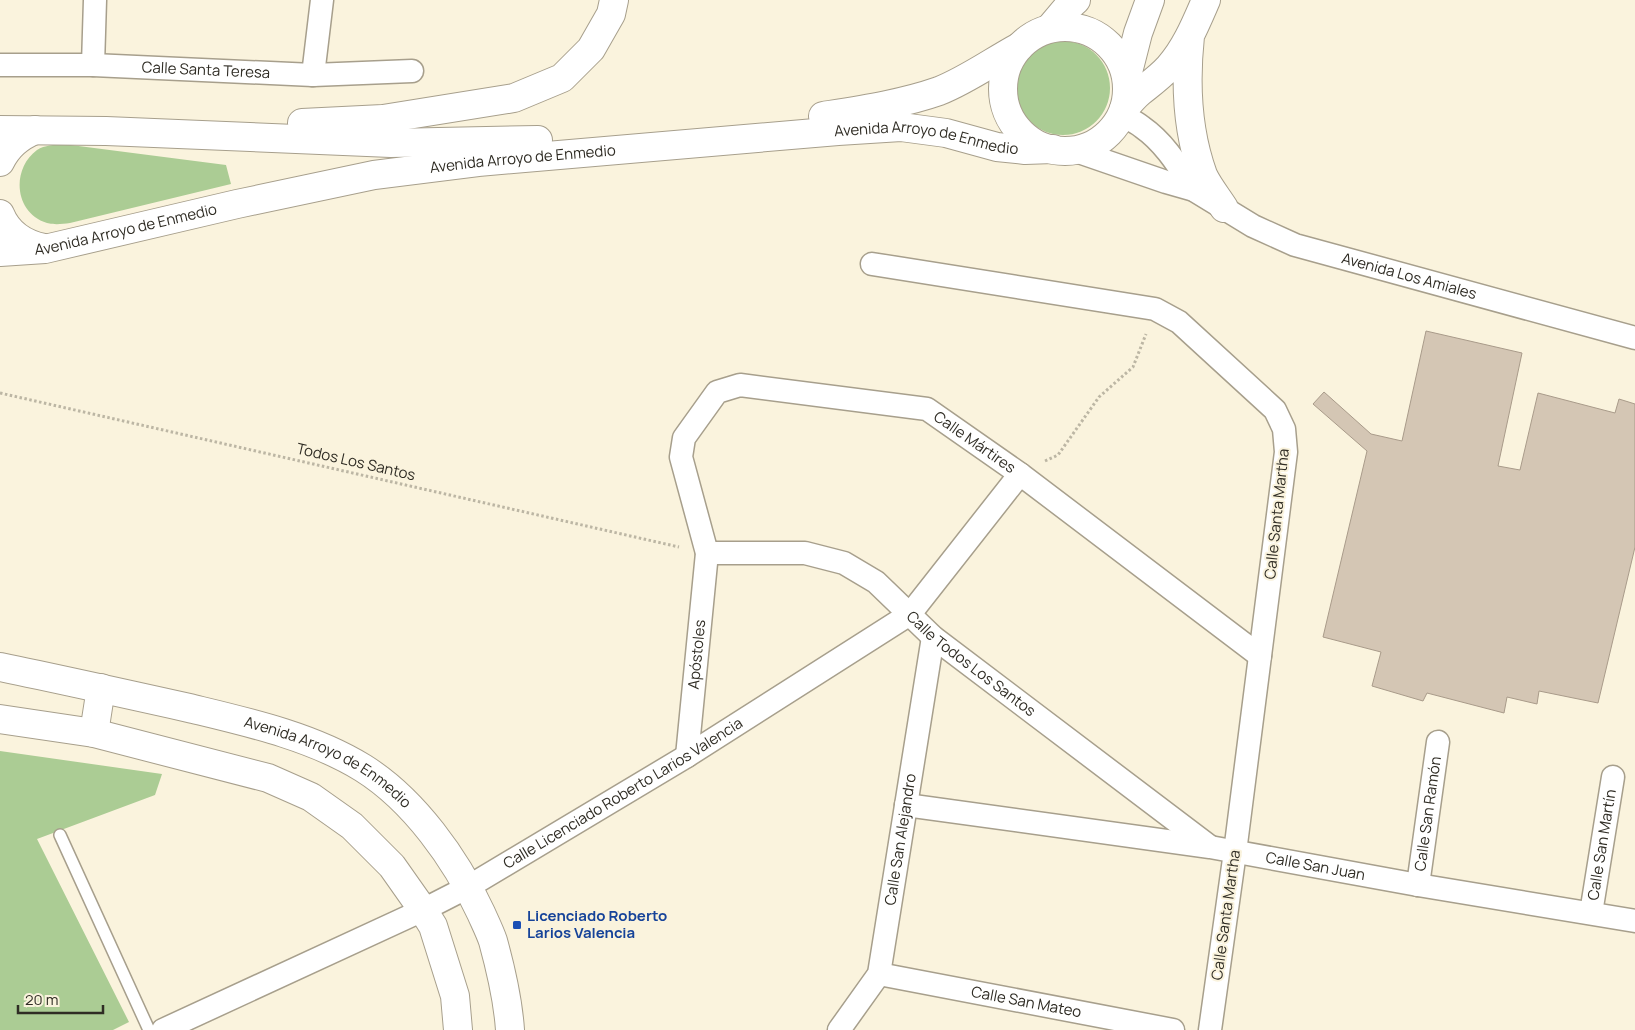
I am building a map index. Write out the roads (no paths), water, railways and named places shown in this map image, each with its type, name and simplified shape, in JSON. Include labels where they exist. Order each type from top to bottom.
[{"type":"main road","points":[[106,131],[382,119],[514,98],[562,78],[591,48],[610,14],[614,0]]},
{"type":"main road","name":"Avenida Arroyo de Enmedio","points":[[1050,28],[1076,0]]},
{"type":"main road","name":"Avenida Arroyo de Enmedio","points":[[0,252],[45,249],[237,204],[374,175],[478,162],[838,130],[901,127],[946,133],[997,148],[1063,150],[1094,144],[1110,132],[1123,112],[1128,92],[1127,76],[1138,33],[1150,0]]},
{"type":"main road","points":[[1123,112],[1138,93],[1156,80],[1169,67],[1190,36],[1206,0]]},
{"type":"main road","name":"Avenida Arroyo de Enmedio","points":[[0,130],[106,131],[391,142],[560,140],[811,118],[855,111],[939,90],[967,78],[1019,47],[1033,36],[1050,28],[1070,27],[1089,31],[1106,42],[1119,57],[1127,76]]},
{"type":"main road","points":[[1190,36],[1187,89],[1189,115],[1195,146],[1204,176],[1224,208]]},
{"type":"main road","name":"Avenida Arroyo de Enmedio","points":[[1019,47],[1009,62],[1003,80],[1004,99],[1009,116],[1020,131],[1035,143],[1063,150]]},
{"type":"main road","points":[[0,162],[13,144],[23,135],[35,130]]},
{"type":"main road","points":[[0,214],[10,231],[21,240],[45,249]]},
{"type":"main road","name":"Avenida Arroyo de Enmedio","points":[[0,667],[101,688],[268,727],[335,753],[363,768],[393,790],[433,834],[468,887],[492,940],[508,1005],[510,1030]]},
{"type":"main road","points":[[94,733],[101,688]]},
{"type":"main road","points":[[0,719],[94,733],[268,778],[311,797],[352,826],[392,866],[423,910],[433,926],[455,996],[458,1030]]},
{"type":"street","points":[[92,65],[95,0]]},
{"type":"street","points":[[313,75],[322,0]]},
{"type":"street","name":"Calle Santa Teresa","points":[[0,65],[92,65],[313,75],[412,71]]},
{"type":"street","name":"Avenida Los Amiales","points":[[1123,112],[1142,126],[1170,154],[1194,190]]},
{"type":"street","name":"Avenida Los Amiales","points":[[1063,150],[1194,190],[1253,226],[1295,246],[1635,338]]},
{"type":"street","name":"Calle Santa Martha","points":[[872,264],[1155,310],[1179,322],[1275,410],[1284,428],[1286,452],[1235,852],[1210,1030]]},
{"type":"street","name":"Calle Mártires","points":[[707,553],[681,457],[684,438],[717,392],[740,385],[927,409],[1020,474],[1260,656]]},
{"type":"street","name":"Calle Licenciado Roberto Larios Valencia","points":[[163,1030],[423,910],[468,887],[687,756],[910,614],[1020,474]]},
{"type":"street","name":"Calle Todos Los Santos","points":[[707,553],[805,554],[844,563],[876,582],[933,637],[1210,847]]},
{"type":"street","name":"Apóstoles","points":[[687,756],[707,553]]},
{"type":"street","name":"Calle San Alejandro","points":[[839,1030],[879,974],[933,637]]},
{"type":"street","name":"Calle San Ramón","points":[[1418,885],[1438,742]]},
{"type":"street","name":"Calle San Martín","points":[[1591,913],[1613,777]]},
{"type":"street","name":"Calle San Juan","points":[[906,805],[1210,847],[1418,885],[1635,921]]},
{"type":"street","name":"Calle San Mateo","points":[[879,974],[1173,1030]]},
{"type":"lane","points":[[60,835],[150,1030]]},
{"type":"place","name":"Licenciado Roberto Larios Valencia","points":[[517,925]]}]
